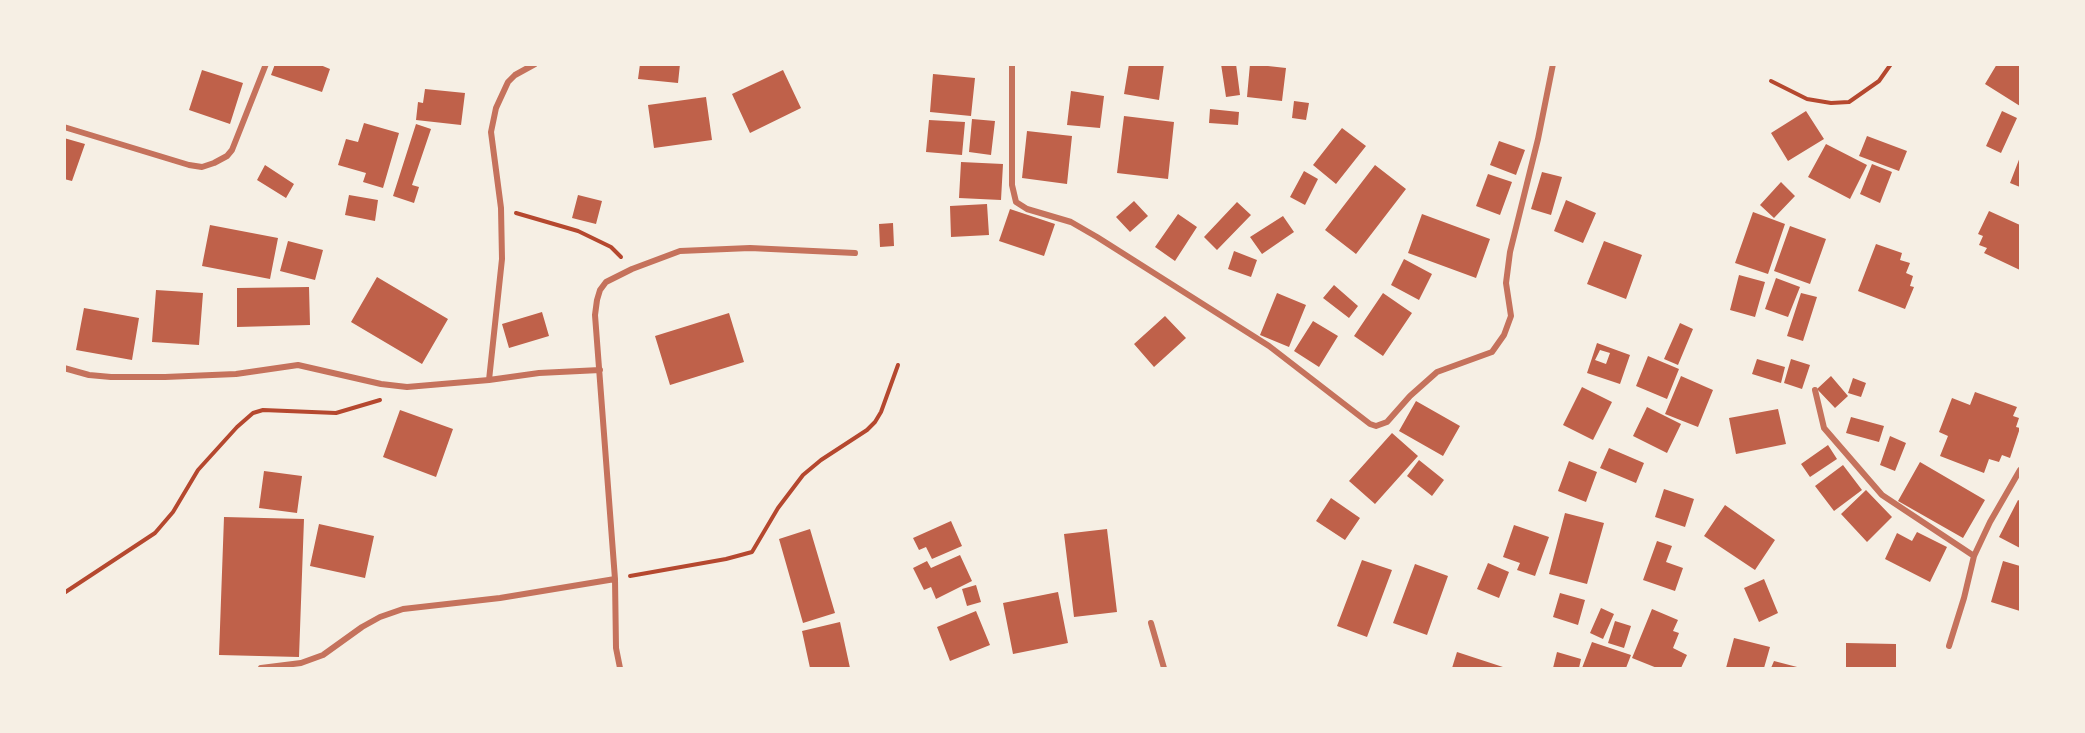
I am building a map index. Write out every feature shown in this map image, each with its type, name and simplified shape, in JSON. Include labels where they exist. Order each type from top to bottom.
[{"type":"street","points":[[64,127],[189,165],[202,166],[214,163],[227,156],[232,150],[266,64]]},
{"type":"street","points":[[489,380],[500,292],[501,208],[492,132],[496,108],[508,82],[515,75],[535,64]]},
{"type":"street","points":[[1012,64],[1012,184],[1016,202],[1027,209],[1071,222],[1097,237],[1269,346],[1370,424],[1376,426],[1387,422],[1410,396],[1437,372],[1492,352],[1504,334],[1511,316],[1506,283],[1510,252],[1538,139],[1553,64]]},
{"type":"street","points":[[620,669],[616,648],[615,579],[595,315],[600,290],[606,282],[632,269],[680,251],[750,248],[855,253]]},
{"type":"street","points":[[64,368],[89,375],[154,377],[236,374],[298,365],[381,384],[408,387],[538,373],[600,370]]},
{"type":"street","points":[[1815,390],[1824,428],[1882,495],[1974,556]]},
{"type":"street","points":[[1949,646],[1974,556],[1990,522],[2020,470]]},
{"type":"street","points":[[261,669],[301,663],[323,655],[362,627],[380,617],[403,609],[500,598],[615,579]]},
{"type":"street","points":[[1152,623],[1164,669]]},
{"type":"path","points":[[1772,81],[1807,99],[1830,103],[1849,102],[1879,81],[1891,64]]},
{"type":"path","points":[[501,208],[578,231],[601,241],[611,247],[632,269]]},
{"type":"path","points":[[615,579],[726,559],[752,552],[778,508],[803,475],[875,422],[881,412],[898,365]]},
{"type":"path","points":[[64,592],[155,533],[173,512],[198,470],[253,413],[263,410],[336,413],[371,404],[408,387]]},
{"type":"building","points":[[275,64],[318,64],[330,69],[322,92],[271,75]]},
{"type":"building","points":[[640,64],[680,64],[678,83],[638,79]]},
{"type":"building","points":[[1129,64],[1164,64],[1159,100],[1124,94]]},
{"type":"building","points":[[1221,64],[1236,64],[1240,95],[1226,97]]},
{"type":"building","points":[[1250,64],[1286,68],[1282,101],[1247,97]]},
{"type":"building","points":[[1997,64],[2020,64],[2020,106],[1985,84]]},
{"type":"building","points":[[202,70],[243,83],[230,124],[189,110]]},
{"type":"building","points":[[783,70],[801,108],[750,133],[732,94]]},
{"type":"building","points":[[933,74],[975,78],[971,116],[930,112]]},
{"type":"building","points":[[425,89],[465,93],[461,125],[416,120],[418,102],[423,103]]},
{"type":"building","points":[[1071,91],[1104,96],[1100,128],[1067,125]]},
{"type":"building","points":[[706,97],[712,140],[654,148],[648,105]]},
{"type":"building","points":[[1294,101],[1309,103],[1306,120],[1292,118]]},
{"type":"building","points":[[1210,109],[1239,112],[1238,125],[1209,123]]},
{"type":"building","points":[[1806,111],[1824,139],[1788,161],[1771,133]]},
{"type":"building","points":[[2002,111],[2017,118],[2001,153],[1986,146]]},
{"type":"building","points":[[1124,116],[1174,122],[1168,179],[1117,173]]},
{"type":"building","points":[[972,119],[995,121],[991,155],[969,152]]},
{"type":"building","points":[[929,120],[965,122],[962,155],[926,152]]},
{"type":"building","points":[[364,123],[399,133],[383,188],[363,182],[366,173],[338,165],[346,139],[358,142]]},
{"type":"building","points":[[416,124],[431,129],[412,185],[419,187],[414,203],[393,196]]},
{"type":"building","points":[[1342,128],[1366,146],[1336,184],[1313,165]]},
{"type":"building","points":[[1027,131],[1072,136],[1067,184],[1022,178]]},
{"type":"building","points":[[1867,136],[1907,151],[1899,171],[1859,156]]},
{"type":"building","points":[[64,138],[85,144],[72,181],[64,179]]},
{"type":"building","points":[[1499,141],[1525,150],[1516,175],[1490,165]]},
{"type":"building","points":[[1826,144],[1867,165],[1850,199],[1808,177]]},
{"type":"building","points":[[2020,157],[2020,187],[2010,183]]},
{"type":"building","points":[[961,162],[1003,164],[1001,200],[959,198]]},
{"type":"building","points":[[1872,164],[1892,172],[1880,203],[1860,194]]},
{"type":"building","points":[[265,165],[294,184],[286,198],[257,180]]},
{"type":"building","points":[[1375,165],[1406,189],[1356,254],[1325,230]]},
{"type":"building","points":[[1304,171],[1318,179],[1305,205],[1290,197]]},
{"type":"building","points":[[1542,172],[1562,177],[1551,215],[1531,209]]},
{"type":"building","points":[[1488,174],[1512,182],[1500,215],[1476,206]]},
{"type":"building","points":[[1781,182],[1795,196],[1774,218],[1760,205]]},
{"type":"building","points":[[349,195],[378,200],[375,221],[345,215]]},
{"type":"building","points":[[578,195],[602,201],[596,224],[572,218]]},
{"type":"building","points":[[1566,200],[1596,213],[1583,243],[1554,231]]},
{"type":"building","points":[[1134,201],[1148,216],[1130,232],[1116,217]]},
{"type":"building","points":[[1237,202],[1251,215],[1217,250],[1204,237]]},
{"type":"building","points":[[987,204],[989,235],[951,237],[950,206]]},
{"type":"building","points":[[1010,209],[1055,224],[1044,256],[999,241]]},
{"type":"building","points":[[1989,211],[2020,225],[2020,270],[1984,253],[1987,248],[1979,245],[1983,236],[1978,234]]},
{"type":"building","points":[[1753,212],[1785,224],[1768,274],[1735,263]]},
{"type":"building","points":[[1178,214],[1197,227],[1175,261],[1155,247]]},
{"type":"building","points":[[1422,214],[1490,239],[1476,278],[1408,253]]},
{"type":"building","points":[[1283,216],[1294,232],[1262,254],[1250,237]]},
{"type":"building","points":[[893,223],[894,246],[880,247],[879,224]]},
{"type":"building","points":[[210,225],[278,238],[270,279],[202,266]]},
{"type":"building","points":[[1790,226],[1826,239],[1810,284],[1774,271]]},
{"type":"building","points":[[288,241],[323,250],[315,280],[280,271]]},
{"type":"building","points":[[1604,241],[1642,255],[1626,299],[1587,284]]},
{"type":"building","points":[[1876,244],[1902,253],[1900,260],[1910,263],[1906,273],[1913,276],[1910,286],[1914,287],[1905,309],[1858,291]]},
{"type":"building","points":[[1234,251],[1257,260],[1251,277],[1228,269]]},
{"type":"building","points":[[1404,259],[1432,274],[1419,300],[1391,285]]},
{"type":"building","points":[[1739,275],[1765,282],[1755,317],[1730,310]]},
{"type":"building","points":[[377,277],[448,319],[422,364],[351,322]]},
{"type":"building","points":[[1776,278],[1800,287],[1788,317],[1765,309]]},
{"type":"building","points":[[1334,285],[1358,306],[1349,318],[1323,298]]},
{"type":"building","points":[[309,287],[310,325],[237,327],[237,288]]},
{"type":"building","points":[[156,290],[203,293],[199,345],[152,342]]},
{"type":"building","points":[[1277,293],[1306,305],[1289,347],[1260,335]]},
{"type":"building","points":[[1383,293],[1412,313],[1383,356],[1354,336]]},
{"type":"building","points":[[1801,293],[1817,297],[1803,341],[1787,336]]},
{"type":"building","points":[[84,308],[139,318],[132,360],[76,350]]},
{"type":"building","points":[[542,312],[549,336],[509,348],[502,324]]},
{"type":"building","points":[[729,313],[744,362],[670,385],[655,336]]},
{"type":"building","points":[[1165,316],[1186,338],[1154,367],[1134,344]]},
{"type":"building","points":[[1313,321],[1338,336],[1319,367],[1294,351]]},
{"type":"building","points":[[1680,323],[1693,329],[1678,365],[1664,359]]},
{"type":"building","points":[[1597,343],[1630,355],[1620,384],[1587,373]],"holes":[[[1600,350],[1610,353],[1606,364],[1595,360]]]},
{"type":"building","points":[[1648,356],[1679,369],[1667,399],[1636,386]]},
{"type":"building","points":[[1757,359],[1785,367],[1781,383],[1752,374]]},
{"type":"building","points":[[1791,359],[1810,365],[1802,389],[1784,383]]},
{"type":"building","points":[[1681,376],[1713,390],[1698,427],[1665,414]]},
{"type":"building","points":[[1831,376],[1848,396],[1835,408],[1817,389]]},
{"type":"building","points":[[1853,378],[1866,383],[1861,397],[1848,393]]},
{"type":"building","points":[[1582,387],[1612,402],[1593,440],[1563,425]]},
{"type":"building","points":[[1975,392],[2017,407],[2013,416],[2019,418],[2016,427],[2020,428],[2010,458],[2002,455],[1999,462],[1989,459],[1984,473],[1940,456],[1948,436],[1939,432],[1952,398],[1970,405]]},
{"type":"building","points":[[1416,401],[1460,426],[1443,456],[1399,431]]},
{"type":"building","points":[[1647,407],[1681,424],[1667,453],[1633,436]]},
{"type":"building","points":[[1778,409],[1786,444],[1736,454],[1729,418]]},
{"type":"building","points":[[400,410],[453,429],[436,477],[383,457]]},
{"type":"building","points":[[1851,417],[1884,426],[1879,442],[1846,433]]},
{"type":"building","points":[[1392,433],[1418,456],[1375,504],[1349,481]]},
{"type":"building","points":[[1890,436],[1906,443],[1895,471],[1880,465]]},
{"type":"building","points":[[1828,445],[1837,459],[1810,477],[1801,464]]},
{"type":"building","points":[[1609,448],[1644,463],[1636,483],[1600,468]]},
{"type":"building","points":[[1419,460],[1444,480],[1432,496],[1407,476]]},
{"type":"building","points":[[1569,461],[1597,472],[1586,502],[1558,491]]},
{"type":"building","points":[[1920,462],[1985,500],[1963,538],[1898,501]]},
{"type":"building","points":[[1843,465],[1862,490],[1834,511],[1815,486]]},
{"type":"building","points":[[264,471],[302,476],[297,513],[259,508]]},
{"type":"building","points":[[1664,489],[1694,499],[1685,527],[1655,517]]},
{"type":"building","points":[[1866,490],[1892,517],[1867,542],[1841,514]]},
{"type":"building","points":[[1331,498],[1360,518],[1345,540],[1316,521]]},
{"type":"building","points":[[2018,500],[2020,501],[2020,548],[1999,537]]},
{"type":"building","points":[[1725,505],[1775,540],[1755,570],[1704,536]]},
{"type":"building","points":[[1565,513],[1604,523],[1587,584],[1549,574]]},
{"type":"building","points":[[224,517],[304,519],[299,657],[219,655]]},
{"type":"building","points":[[951,521],[962,546],[932,559],[926,547],[919,550],[913,538]]},
{"type":"building","points":[[319,524],[374,536],[365,578],[310,566]]},
{"type":"building","points":[[1514,525],[1549,537],[1535,576],[1517,570],[1520,563],[1503,557]]},
{"type":"building","points":[[810,529],[835,613],[803,623],[779,539]]},
{"type":"building","points":[[1107,529],[1117,612],[1074,617],[1064,534]]},
{"type":"building","points":[[1917,532],[1947,547],[1930,582],[1885,559],[1897,533],[1912,541]]},
{"type":"building","points":[[1657,541],[1672,546],[1666,562],[1683,568],[1675,591],[1643,580]]},
{"type":"building","points":[[960,555],[972,581],[936,599],[931,587],[924,590],[913,568],[927,561],[931,568]]},
{"type":"building","points":[[1362,560],[1392,570],[1367,637],[1337,626]]},
{"type":"building","points":[[2003,561],[2020,566],[2020,611],[1991,602]]},
{"type":"building","points":[[1488,563],[1509,572],[1499,598],[1477,589]]},
{"type":"building","points":[[1415,564],[1448,576],[1427,635],[1393,623]]},
{"type":"building","points":[[1764,579],[1778,613],[1759,622],[1744,588]]},
{"type":"building","points":[[976,585],[981,602],[967,606],[962,589]]},
{"type":"building","points":[[1058,592],[1068,643],[1013,654],[1003,603]]},
{"type":"building","points":[[1560,593],[1585,600],[1578,625],[1553,617]]},
{"type":"building","points":[[1601,608],[1614,614],[1603,639],[1590,633]]},
{"type":"building","points":[[1652,609],[1678,620],[1673,631],[1679,633],[1673,648],[1687,655],[1681,668],[1657,668],[1632,658]]},
{"type":"building","points":[[976,611],[990,645],[950,661],[937,627]]},
{"type":"building","points":[[1615,621],[1631,626],[1624,648],[1608,643]]},
{"type":"building","points":[[840,622],[850,668],[810,668],[802,631]]},
{"type":"building","points":[[1734,638],[1770,647],[1764,668],[1726,668]]},
{"type":"building","points":[[1592,642],[1631,655],[1626,668],[1582,668]]},
{"type":"building","points":[[1846,643],[1896,644],[1896,668],[1846,668]]},
{"type":"building","points":[[1457,652],[1506,668],[1452,668]]},
{"type":"building","points":[[1557,652],[1581,659],[1579,668],[1553,668]]},
{"type":"building","points":[[1774,661],[1801,668],[1771,668]]}]
